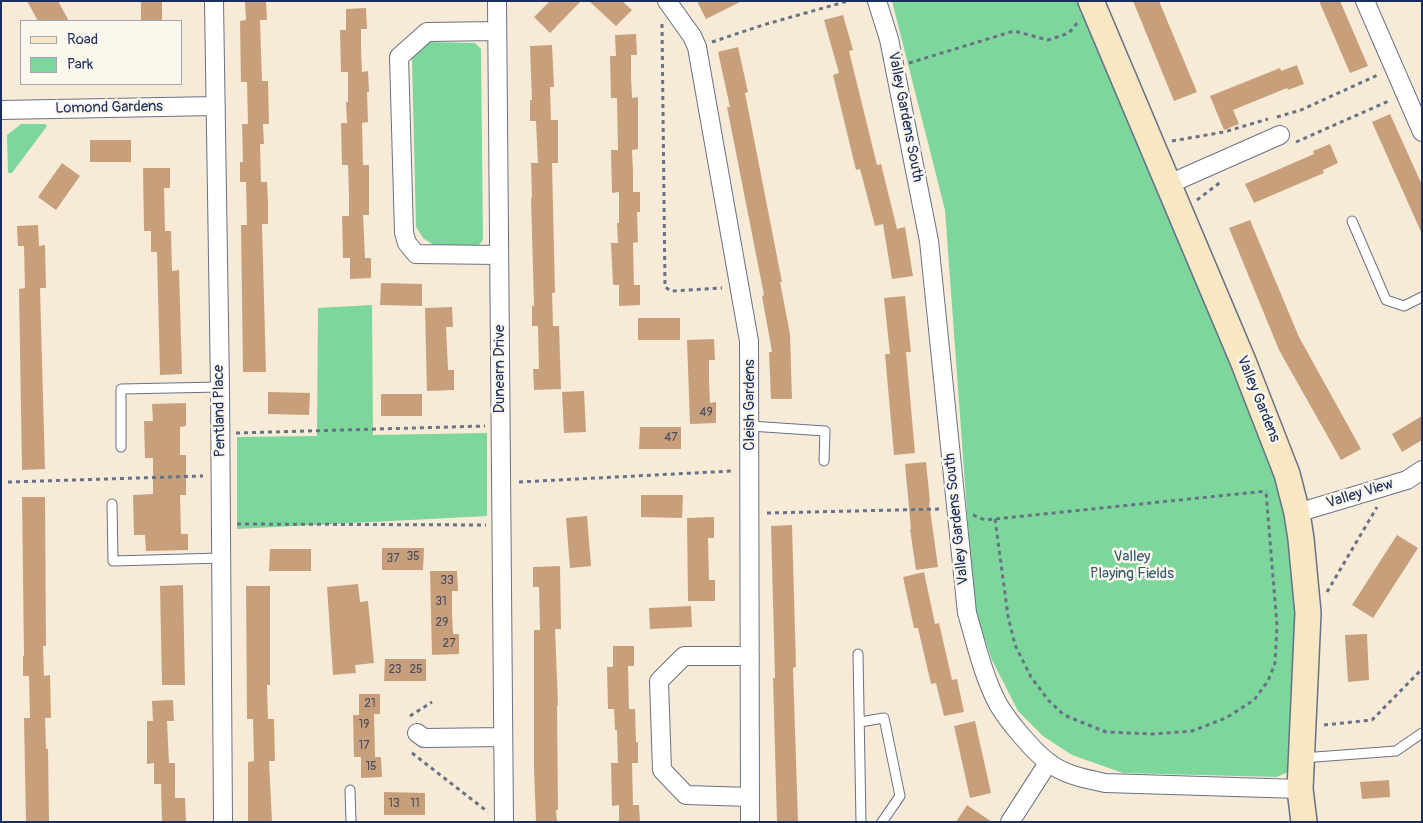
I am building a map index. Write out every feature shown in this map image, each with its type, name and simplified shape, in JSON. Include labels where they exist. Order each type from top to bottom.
[{"type":"street","name":"Pentland Place","points":[[214,1],[220,387],[223,822]]},
{"type":"street","name":"Dunearn Drive","points":[[497,1],[503,737],[497,817]]},
{"type":"street","name":"Cleish Gardens","points":[[667,1],[692,36],[697,47],[749,341],[750,822]]},
{"type":"street","name":"Valley Gardens South","points":[[877,1],[889,39],[929,241],[967,613],[983,667],[998,704],[1025,740],[1048,763],[1078,778],[1105,783],[1300,790]]},
{"type":"street","name":"Valley Gardens","points":[[1091,1],[1243,361],[1287,474],[1297,513],[1308,613],[1300,790],[1304,822]]},
{"type":"street","points":[[1365,1],[1422,132]]},
{"type":"street","points":[[497,31],[427,32],[399,58],[404,233],[407,243],[416,254],[499,255]]},
{"type":"street","name":"Lomond Gardens","points":[[1,110],[216,106]]},
{"type":"street","points":[[1169,184],[1280,135]]},
{"type":"street","name":"Valley View","points":[[1297,513],[1407,480],[1422,470]]},
{"type":"street","points":[[750,656],[684,656],[659,681],[662,770],[686,796],[750,797]]},
{"type":"street","points":[[417,733],[424,738],[503,737]]},
{"type":"street","points":[[1010,822],[1048,763]]},
{"type":"lane","points":[[1352,221],[1386,300],[1404,306],[1422,297]]},
{"type":"lane","points":[[121,447],[121,389],[220,387]]},
{"type":"lane","points":[[750,426],[825,431],[824,461]]},
{"type":"lane","points":[[112,504],[113,561],[221,558]]},
{"type":"lane","points":[[858,654],[861,822]]},
{"type":"lane","points":[[860,722],[884,718],[900,796],[882,822]]},
{"type":"lane","points":[[1302,758],[1396,752],[1422,733]]},
{"type":"lane","points":[[350,790],[351,822]]},
{"type":"path","points":[[724,38],[848,1]]},
{"type":"path","points":[[895,68],[1014,31],[1048,40],[1069,33],[1078,23],[1089,18],[1095,32],[1102,29]]},
{"type":"path","points":[[662,21],[665,287],[671,291],[740,286]]},
{"type":"path","points":[[1152,145],[1224,132],[1301,110],[1394,68]]},
{"type":"path","points":[[1280,135],[1291,145],[1405,94]]},
{"type":"path","points":[[220,434],[500,426]]},
{"type":"path","points":[[501,483],[750,470]]},
{"type":"path","points":[[750,513],[956,508],[985,520],[1266,491],[1276,487],[1273,479],[1287,474]]},
{"type":"path","points":[[8,482],[212,476]]},
{"type":"path","points":[[1308,613],[1328,591],[1390,485]]},
{"type":"path","points":[[995,519],[1008,616],[1015,645],[1031,677],[1049,701],[1064,714],[1106,732],[1153,734],[1192,731],[1226,718],[1254,700],[1268,681],[1275,663],[1277,626],[1266,491]]},
{"type":"path","points":[[221,524],[489,525]]},
{"type":"path","points":[[1303,727],[1372,720],[1422,669]]},
{"type":"path","points":[[408,717],[432,702]]},
{"type":"path","points":[[409,751],[486,811],[497,817]]},
{"type":"green space","name":"Valley Playing Fields","points":[[892,1],[1079,1],[1158,182],[1286,495],[1301,644],[1296,759],[1288,772],[1277,777],[1123,773],[1072,755],[1043,736],[1018,711],[992,660],[974,608],[945,210]]},
{"type":"green space","points":[[427,42],[475,43],[481,49],[483,240],[478,246],[435,246],[423,238],[416,227],[412,59],[417,50]]},
{"type":"green space","points":[[21,124],[45,124],[47,126],[12,173],[8,173],[7,135]]},
{"type":"green space","points":[[372,305],[373,435],[487,433],[487,516],[237,529],[237,437],[317,436],[318,308]]},
{"type":"building","points":[[27,1],[58,1],[68,20],[37,20]]},
{"type":"building","points":[[141,1],[162,1],[162,20],[141,20]]},
{"type":"building","points":[[245,1],[266,1],[267,20],[260,20],[262,81],[268,81],[269,124],[263,124],[264,144],[260,144],[261,182],[267,182],[268,203],[268,224],[262,224],[266,372],[243,372],[241,225],[247,225],[246,182],[240,182],[240,162],[243,162],[242,124],[248,124],[247,82],[241,82],[240,21],[246,20]]},
{"type":"building","points":[[550,1],[581,1],[550,33],[534,17]]},
{"type":"building","points":[[589,1],[622,1],[632,10],[616,26]]},
{"type":"building","points":[[697,1],[742,1],[706,19]]},
{"type":"building","points":[[1133,1],[1159,1],[1197,92],[1174,101]]},
{"type":"building","points":[[1319,1],[1340,1],[1368,66],[1350,73]]},
{"type":"building","points":[[366,8],[367,29],[361,29],[361,50],[362,72],[368,71],[368,122],[362,123],[363,165],[369,165],[369,215],[363,215],[365,258],[371,258],[371,278],[350,279],[350,258],[343,258],[342,216],[349,216],[349,195],[348,165],[342,165],[341,123],[347,123],[348,72],[341,72],[340,30],[346,30],[346,9]]},
{"type":"building","points":[[843,15],[853,50],[849,51],[877,165],[881,164],[897,229],[905,227],[913,276],[892,279],[883,224],[875,226],[860,169],[856,170],[833,75],[839,73],[824,20]]},
{"type":"building","points":[[636,34],[637,55],[631,55],[631,76],[632,98],[638,97],[638,149],[632,150],[633,192],[640,192],[640,212],[637,212],[638,242],[633,243],[634,285],[640,285],[640,305],[619,306],[619,285],[613,285],[611,243],[618,243],[619,192],[612,193],[611,150],[618,150],[617,98],[611,98],[610,56],[616,56],[615,35]]},
{"type":"building","points":[[552,45],[554,87],[550,87],[551,120],[558,120],[558,163],[552,163],[555,293],[552,293],[553,326],[559,326],[561,389],[534,390],[533,369],[539,369],[538,326],[532,326],[532,306],[534,306],[531,163],[538,163],[536,121],[530,121],[530,100],[532,100],[530,46]]},
{"type":"building","points":[[738,47],[748,92],[745,93],[782,282],[780,282],[790,334],[792,399],[771,399],[769,352],[772,352],[762,296],[764,295],[727,107],[730,107],[718,52]]},
{"type":"building","points":[[1297,65],[1304,84],[1288,90],[1287,88],[1233,110],[1239,124],[1224,130],[1210,96],[1280,68],[1281,71]]},
{"type":"building","points":[[1390,114],[1422,185],[1422,234],[1372,122]]},
{"type":"building","points":[[90,140],[131,140],[131,162],[90,162]]},
{"type":"building","points":[[1330,144],[1338,163],[1323,170],[1324,173],[1254,203],[1245,184],[1314,154],[1313,151]]},
{"type":"building","points":[[62,163],[80,176],[56,210],[38,197]]},
{"type":"building","points":[[143,168],[170,168],[170,188],[164,188],[165,231],[171,231],[172,271],[179,270],[182,374],[160,375],[157,252],[151,252],[151,231],[144,231]]},
{"type":"building","points":[[1250,220],[1299,337],[1361,449],[1341,460],[1279,350],[1229,228]]},
{"type":"building","points":[[38,225],[39,246],[45,245],[46,288],[40,288],[45,469],[22,470],[19,289],[25,288],[24,246],[18,246],[17,226]]},
{"type":"building","points":[[381,283],[422,284],[422,306],[380,305]]},
{"type":"building","points":[[905,296],[911,352],[906,352],[915,453],[894,455],[885,354],[890,354],[884,298]]},
{"type":"building","points":[[452,307],[453,327],[446,327],[448,370],[454,370],[454,390],[427,391],[425,308]]},
{"type":"building","points":[[638,318],[680,318],[680,340],[638,340]]},
{"type":"building","points":[[714,339],[715,360],[709,360],[709,381],[710,403],[716,402],[716,423],[690,424],[687,340]]},
{"type":"building","points":[[584,391],[586,432],[564,433],[562,392]]},
{"type":"building","points":[[268,392],[310,393],[309,415],[268,414]]},
{"type":"building","points":[[381,394],[422,394],[422,416],[381,416]]},
{"type":"building","points":[[186,403],[186,426],[180,427],[180,455],[186,455],[186,495],[180,495],[181,534],[188,534],[188,550],[146,551],[145,535],[134,535],[133,495],[153,494],[153,458],[145,458],[144,421],[153,421],[152,404]]},
{"type":"building","points":[[1422,416],[1422,440],[1402,452],[1392,434]]},
{"type":"building","points":[[640,427],[681,427],[681,449],[639,449]]},
{"type":"building","points":[[926,462],[929,502],[938,567],[916,570],[910,529],[905,464]]},
{"type":"building","points":[[641,495],[683,495],[682,518],[641,517]]},
{"type":"building","points":[[22,497],[45,497],[46,646],[43,646],[44,676],[50,675],[51,718],[45,718],[46,749],[48,749],[49,822],[26,822],[24,718],[30,718],[29,676],[23,676]]},
{"type":"building","points":[[587,516],[591,566],[570,568],[566,518]]},
{"type":"building","points":[[714,517],[714,538],[708,538],[709,580],[715,580],[715,601],[688,601],[687,518]]},
{"type":"building","points":[[792,525],[796,667],[793,668],[798,822],[777,822],[771,526]]},
{"type":"building","points":[[1397,535],[1418,548],[1373,618],[1352,605]]},
{"type":"building","points":[[382,548],[424,548],[423,570],[382,570]]},
{"type":"building","points":[[270,549],[311,549],[311,571],[269,571]]},
{"type":"building","points":[[560,566],[561,629],[555,629],[558,705],[557,822],[536,822],[534,630],[540,630],[539,587],[533,587],[533,567]]},
{"type":"building","points":[[430,571],[457,571],[458,591],[452,591],[452,612],[453,634],[459,634],[459,654],[432,655]]},
{"type":"building","points":[[924,572],[935,624],[939,623],[952,680],[957,679],[964,712],[944,716],[936,683],[931,684],[918,628],[914,628],[903,577]]},
{"type":"building","points":[[358,584],[360,602],[368,601],[374,663],[355,665],[356,673],[333,675],[327,587]]},
{"type":"building","points":[[183,585],[185,685],[162,685],[160,586]]},
{"type":"building","points":[[246,586],[270,586],[270,685],[267,685],[268,719],[274,719],[275,761],[269,761],[272,822],[248,822],[248,762],[254,761],[253,719],[247,719]]},
{"type":"building","points":[[691,606],[692,627],[650,629],[649,608]]},
{"type":"building","points":[[1367,634],[1369,680],[1348,682],[1345,635]]},
{"type":"building","points":[[613,646],[634,646],[634,666],[628,666],[629,709],[635,709],[638,763],[632,763],[633,805],[639,805],[640,822],[619,822],[619,805],[612,806],[611,763],[618,763],[617,730],[615,730],[614,709],[608,709],[607,667],[613,667]]},
{"type":"building","points":[[385,659],[426,659],[426,681],[384,681]]},
{"type":"building","points":[[359,694],[380,694],[380,714],[374,714],[375,757],[381,757],[382,777],[361,778],[361,757],[354,757],[353,715],[359,715]]},
{"type":"building","points":[[173,700],[174,721],[167,721],[169,763],[175,763],[175,798],[185,798],[186,822],[162,822],[161,784],[154,784],[154,763],[147,764],[147,721],[153,721],[152,701]]},
{"type":"building","points":[[975,721],[991,793],[970,798],[954,726]]},
{"type":"building","points":[[1389,780],[1390,797],[1362,799],[1360,782]]},
{"type":"building","points":[[384,792],[425,793],[425,815],[384,815]]},
{"type":"building","points":[[967,805],[992,822],[956,822]]}]
